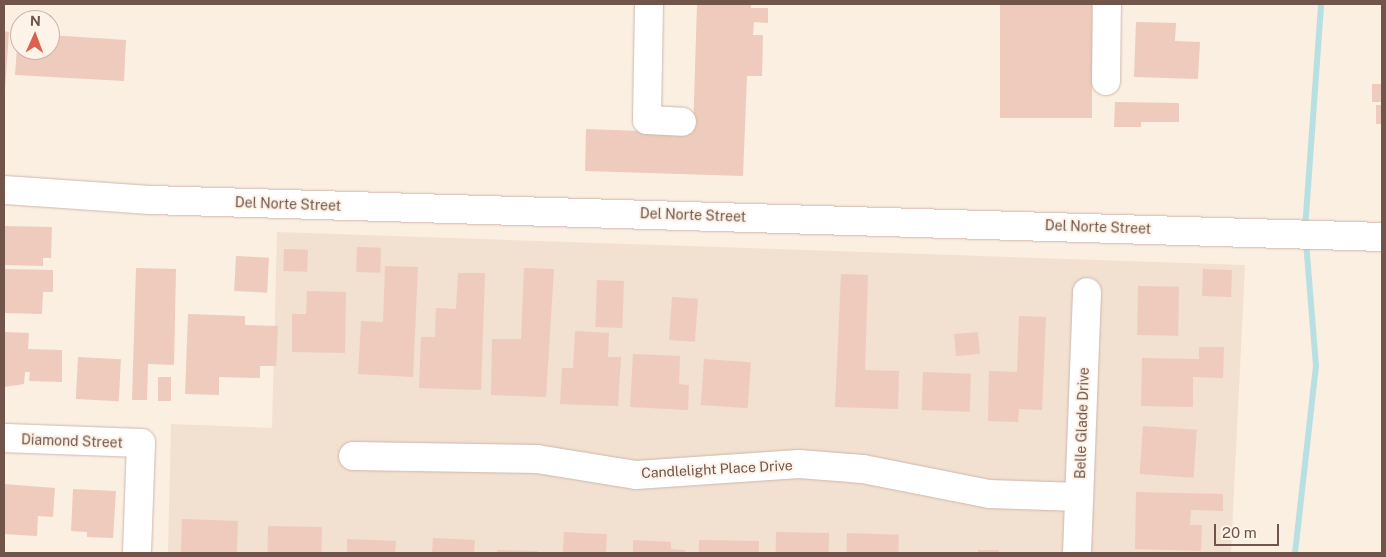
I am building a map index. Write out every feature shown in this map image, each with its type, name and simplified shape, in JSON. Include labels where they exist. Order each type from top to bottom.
[{"type":"street","points":[[649,4],[647,120],[682,122]]},
{"type":"street","points":[[1106,81],[1107,4]]},
{"type":"street","name":"Del Norte Street","points":[[4,190],[151,200],[1382,237]]},
{"type":"street","name":"Belle Glade Drive","points":[[1077,553],[1087,292]]},
{"type":"street","name":"Diamond Street","points":[[4,438],[141,443],[137,553]]},
{"type":"street","name":"Candlelight Place Drive","points":[[353,456],[537,459],[636,474],[799,464],[863,469],[989,494],[1079,497]]},
{"type":"shaded area","points":[[277,232],[1245,265],[1231,553],[168,553],[171,424],[272,428]]},
{"type":"building","points":[[697,4],[751,4],[751,8],[768,8],[768,23],[754,22],[753,35],[763,35],[762,76],[747,76],[743,176],[585,171],[586,129],[693,133]]},
{"type":"building","points":[[1000,4],[1092,4],[1092,118],[1000,118]]},
{"type":"building","points":[[1136,22],[1176,23],[1175,41],[1200,42],[1198,79],[1134,77]]},
{"type":"building","points":[[4,31],[9,32],[5,90],[4,90]]},
{"type":"building","points":[[60,36],[126,40],[124,81],[15,75],[16,60],[60,60]]},
{"type":"building","points":[[1372,84],[1382,84],[1382,102],[1372,102]]},
{"type":"building","points":[[1115,102],[1179,103],[1179,122],[1141,122],[1141,127],[1114,127]]},
{"type":"building","points":[[1376,105],[1382,105],[1382,124],[1376,124]]},
{"type":"building","points":[[4,226],[52,227],[51,258],[43,258],[43,266],[4,265]]},
{"type":"building","points":[[357,247],[381,248],[380,273],[356,272]]},
{"type":"building","points":[[284,249],[308,250],[307,272],[283,271]]},
{"type":"building","points":[[236,256],[269,258],[267,293],[234,291]]},
{"type":"building","points":[[385,266],[418,267],[413,377],[358,374],[361,321],[383,322]]},
{"type":"building","points":[[136,268],[176,269],[174,365],[148,364],[147,400],[132,400]]},
{"type":"building","points":[[524,268],[554,269],[546,397],[491,395],[492,339],[521,339]]},
{"type":"building","points":[[4,269],[53,270],[53,292],[43,292],[42,314],[4,313]]},
{"type":"building","points":[[1203,269],[1232,270],[1231,297],[1202,296]]},
{"type":"building","points":[[458,273],[485,273],[481,390],[419,388],[421,337],[435,337],[436,308],[456,309]]},
{"type":"building","points":[[841,274],[868,275],[865,370],[899,371],[898,409],[835,407]]},
{"type":"building","points":[[597,280],[624,281],[622,328],[595,327]]},
{"type":"building","points":[[1138,286],[1179,287],[1178,336],[1137,335]]},
{"type":"building","points":[[307,291],[346,292],[345,353],[292,352],[292,314],[306,314]]},
{"type":"building","points":[[672,297],[698,299],[695,342],[669,340]]},
{"type":"building","points":[[188,314],[245,316],[245,325],[278,326],[276,366],[260,366],[260,378],[219,377],[219,395],[185,394]]},
{"type":"building","points":[[1019,316],[1046,317],[1042,410],[1019,409],[1018,422],[988,421],[989,371],[1017,372]]},
{"type":"building","points":[[575,331],[609,333],[608,357],[621,357],[618,406],[560,404],[562,368],[573,368]]},
{"type":"building","points":[[4,332],[29,333],[28,349],[62,350],[62,382],[29,381],[30,372],[25,372],[24,384],[4,387]]},
{"type":"building","points":[[978,332],[980,354],[956,356],[954,334]]},
{"type":"building","points":[[1199,347],[1224,347],[1223,378],[1193,377],[1193,407],[1141,406],[1142,358],[1199,359]]},
{"type":"building","points":[[633,354],[680,356],[679,384],[689,385],[688,410],[630,407]]},
{"type":"building","points":[[78,357],[121,359],[119,401],[76,399]]},
{"type":"building","points":[[704,359],[751,362],[748,408],[701,405]]},
{"type":"building","points":[[923,372],[971,374],[970,412],[922,410]]},
{"type":"building","points":[[158,377],[171,377],[171,401],[158,401]]},
{"type":"building","points":[[1143,426],[1197,430],[1194,478],[1140,474]]},
{"type":"building","points":[[4,484],[55,488],[53,517],[38,516],[37,536],[4,534]]},
{"type":"building","points":[[73,489],[116,491],[113,538],[87,537],[87,532],[71,531]]},
{"type":"building","points":[[1136,492],[1223,494],[1223,511],[1191,510],[1190,525],[1202,525],[1201,551],[1135,549]]},
{"type":"building","points":[[182,519],[238,521],[237,553],[181,553]]},
{"type":"building","points":[[268,526],[322,527],[322,553],[268,553]]},
{"type":"building","points":[[564,532],[607,534],[606,553],[563,553]]},
{"type":"building","points":[[776,532],[829,533],[829,553],[776,553]]},
{"type":"building","points":[[847,533],[899,535],[898,553],[846,553]]},
{"type":"building","points":[[433,538],[475,540],[474,553],[432,553]]},
{"type":"building","points":[[347,539],[396,541],[395,553],[347,553]]},
{"type":"building","points":[[633,540],[671,542],[671,549],[685,550],[685,553],[633,553]]},
{"type":"building","points":[[699,540],[759,541],[759,553],[699,553]]},
{"type":"building","points":[[497,550],[538,551],[538,553],[497,553]]},
{"type":"building","points":[[978,550],[999,550],[999,553],[978,553]]},
{"type":"waterway","points":[[1305,229],[1321,4]]},
{"type":"waterway","points":[[1295,553],[1316,366],[1306,242]]}]
